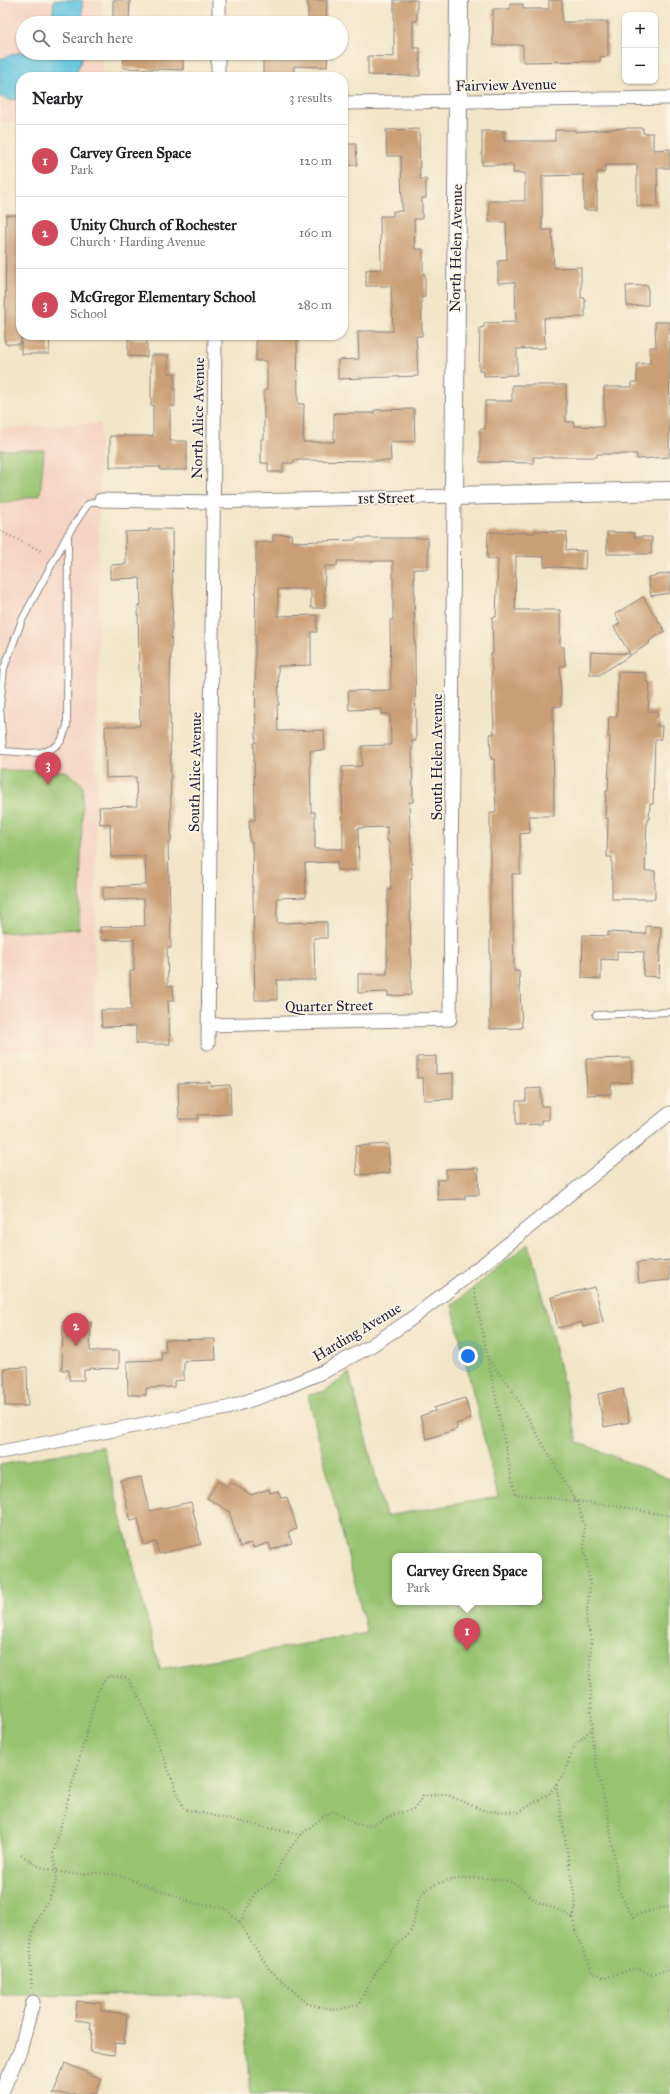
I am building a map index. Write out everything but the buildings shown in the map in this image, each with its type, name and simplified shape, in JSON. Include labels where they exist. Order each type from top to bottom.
[{"type":"street","points":[[219,0],[219,16]]},
{"type":"street","name":"North Helen Avenue","points":[[454,496],[459,0]]},
{"type":"street","points":[[218,60],[218,72]]},
{"type":"street","name":"Fairview Avenue","points":[[348,103],[670,98]]},
{"type":"street","name":"North Alice Avenue","points":[[214,502],[215,340]]},
{"type":"street","name":"1st Street","points":[[101,500],[214,502],[670,491]]},
{"type":"street","name":"South Helen Avenue","points":[[450,1019],[454,496]]},
{"type":"street","name":"South Alice Avenue","points":[[208,1043],[214,502]]},
{"type":"street","name":"Quarter Street","points":[[208,1025],[450,1019]]},
{"type":"street","name":"Harding Avenue","points":[[0,1452],[220,1409],[277,1391],[325,1371],[369,1347],[407,1322],[471,1273],[670,1113]]},
{"type":"street","points":[[1,2094],[20,2051],[33,2002]]},
{"type":"lane","points":[[68,534],[67,726],[60,741],[47,752],[11,752],[1,750],[0,707],[4,668],[22,620],[68,534],[88,504],[101,500]]},
{"type":"lane","points":[[596,1015],[670,1012]]},
{"type":"path","points":[[0,531],[41,551]]},
{"type":"path","points":[[471,1273],[515,1494],[538,1498],[575,1500],[670,1516]]},
{"type":"path","points":[[488,1359],[512,1390],[578,1505],[584,1525],[584,1546],[590,1583],[586,1621],[591,1638],[590,1676],[593,1749],[609,1820],[619,1890],[627,1908],[634,1917],[642,1913],[670,1906]]},
{"type":"path","points":[[33,2002],[30,1949],[34,1929],[56,1886],[58,1871],[53,1854],[98,1691],[107,1676],[127,1678],[140,1698],[184,1809],[300,1835]]},
{"type":"path","points":[[240,1923],[255,1893],[274,1880],[282,1860],[300,1835],[327,1814],[334,1811],[355,1824],[370,1826],[397,1813],[413,1810],[423,1796],[445,1794],[485,1811],[519,1812],[550,1793],[564,1773],[575,1745],[592,1728]]},
{"type":"path","points":[[556,1784],[576,1906],[573,1918],[576,1934],[592,1971],[605,1978],[636,1968],[652,1975],[670,1969]]},
{"type":"path","points":[[21,1855],[40,1867],[71,1874],[98,1873],[118,1875],[197,1904],[212,1905],[226,1909],[240,1923],[269,1969],[308,2004],[336,2010],[359,2005],[365,1991],[378,1972],[415,1924],[415,1910],[420,1896],[427,1888],[438,1883],[455,1880],[502,1879],[515,1884],[534,1899],[563,1911],[573,1918]]},
{"type":"shaded area","points":[[0,0],[102,0],[102,16],[16,16],[16,60],[102,60],[102,72],[16,72],[16,122],[0,122]]},
{"type":"shaded area","points":[[100,423],[94,1048],[0,1051],[0,429]]},
{"type":"green space","points":[[0,450],[44,450],[40,495],[0,504]]},
{"type":"green space","points":[[0,770],[66,771],[83,785],[79,929],[0,933]]},
{"type":"green space","points":[[529,1243],[578,1442],[670,1479],[670,2094],[250,2094],[242,1996],[0,1994],[0,1465],[103,1446],[160,1669],[367,1633],[308,1395],[326,1391],[349,1373],[386,1516],[498,1497],[452,1305]]},
{"type":"water","points":[[54,0],[82,0],[83,16],[53,16]]},
{"type":"water","points":[[16,53],[16,60],[81,60],[77,72],[16,72],[16,99],[11,100],[0,97],[0,59]]},
{"type":"place","name":"McGregor Elementary School","points":[[48,785]]},
{"type":"place","name":"Unity Church of Rochester","points":[[76,1346]]},
{"type":"place","name":"Carvey Green Space","points":[[467,1651]]}]
